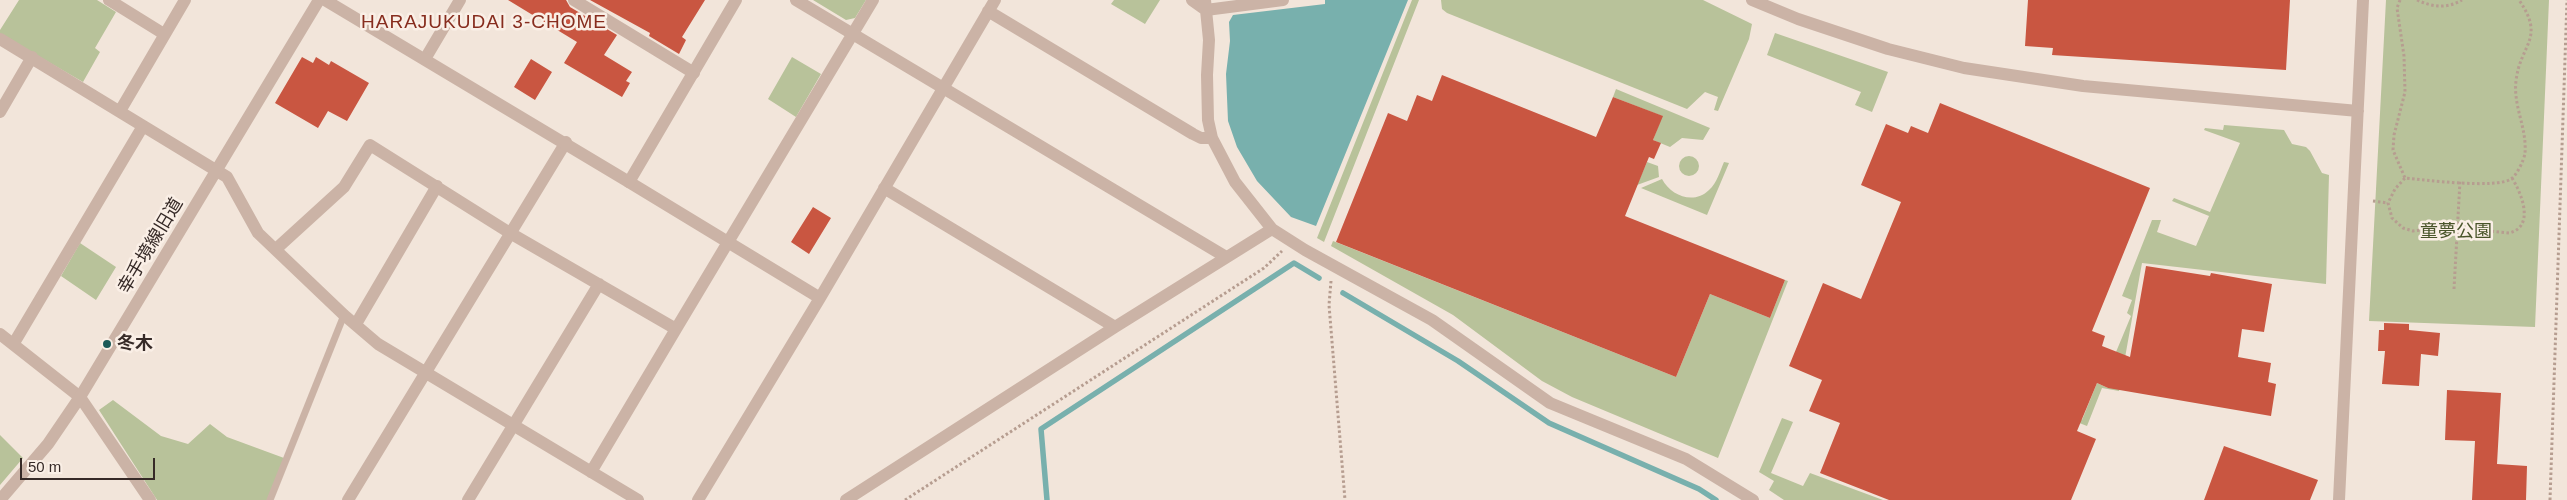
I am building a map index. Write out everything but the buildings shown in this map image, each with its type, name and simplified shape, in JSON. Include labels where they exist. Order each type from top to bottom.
[{"type":"street","points":[[109,0],[164,34]]},
{"type":"street","points":[[120,111],[185,0]]},
{"type":"street","name":"幸手境線旧道","points":[[0,500],[48,444],[80,398],[319,0]]},
{"type":"street","points":[[325,0],[566,142],[820,298]]},
{"type":"street","points":[[425,58],[460,0]]},
{"type":"street","points":[[574,0],[694,73]]},
{"type":"street","points":[[629,182],[736,0]]},
{"type":"street","points":[[796,0],[1226,257]]},
{"type":"street","points":[[591,472],[873,0]]},
{"type":"street","points":[[1192,0],[1205,5],[1283,0]]},
{"type":"street","points":[[1752,0],[1798,19],[1888,49],[1964,68],[2083,86],[2358,111]]},
{"type":"street","points":[[2339,500],[2363,0]]},
{"type":"street","points":[[698,500],[820,298],[991,5],[1193,134],[1201,138],[1212,138]]},
{"type":"street","points":[[1205,5],[1208,120],[1212,138],[1235,182],[1272,229],[1432,320],[1550,403],[1686,459],[1753,500]]},
{"type":"street","points":[[0,39],[227,176],[258,233],[344,315],[378,344],[638,500]]},
{"type":"street","points":[[0,112],[32,58]]},
{"type":"street","points":[[14,343],[143,126]]},
{"type":"street","points":[[348,500],[566,142]]},
{"type":"street","points":[[276,249],[344,187],[370,145],[510,233],[676,329]]},
{"type":"street","points":[[356,324],[437,186]]},
{"type":"street","points":[[884,188],[1115,327]]},
{"type":"street","points":[[846,500],[1115,327],[1272,229]]},
{"type":"street","points":[[468,500],[599,284]]},
{"type":"street","points":[[0,334],[14,343],[80,398],[150,500]]},
{"type":"lane","points":[[270,500],[344,315]]},
{"type":"path","points":[[2400,0],[2397,8],[2404,56],[2405,92],[2396,121],[2393,150],[2399,169],[2405,178]]},
{"type":"path","points":[[2417,0],[2430,6],[2452,6],[2462,0]]},
{"type":"path","points":[[2405,178],[2484,184],[2502,182],[2512,178],[2525,154],[2516,99],[2516,83],[2518,67],[2530,43],[2532,31],[2529,14],[2519,0]]},
{"type":"path","points":[[2550,500],[2567,0]]},
{"type":"path","points":[[2405,178],[2395,190],[2388,203],[2392,218],[2403,228],[2413,231],[2457,228],[2509,233],[2516,231],[2522,224],[2525,208],[2521,193],[2512,178]]},
{"type":"path","points":[[2454,289],[2460,181]]},
{"type":"path","points":[[2373,201],[2388,203]]},
{"type":"path","points":[[905,500],[1264,268],[1277,258],[1291,241]]},
{"type":"path","points":[[1333,264],[1329,305],[1345,500]]},
{"type":"green space","points":[[19,0],[97,0],[116,12],[95,48],[100,52],[83,82],[0,34],[0,30]]},
{"type":"green space","points":[[813,0],[866,0],[855,18],[846,20]]},
{"type":"green space","points":[[1114,0],[1160,0],[1145,24],[1111,4]]},
{"type":"green space","points":[[1412,0],[1419,0],[1324,242],[1317,238]]},
{"type":"green space","points":[[1441,0],[1703,0],[1752,24],[1749,39],[1718,111],[1714,110],[1718,97],[1705,92],[1687,109],[1447,13],[1442,9]]},
{"type":"green space","name":"童夢公園","points":[[2386,0],[2549,0],[2535,327],[2369,321]]},
{"type":"green space","points":[[1775,33],[1888,72],[1872,112],[1855,105],[1861,92],[1767,55]]},
{"type":"green space","points":[[792,57],[821,74],[796,117],[768,99]]},
{"type":"green space","points":[[1616,89],[1710,128],[1703,140],[1682,138],[1670,147],[1653,140],[1662,116],[1613,97]]},
{"type":"green space","points":[[2224,125],[2284,130],[2292,144],[2306,147],[2322,173],[2329,175],[2326,284],[2142,263],[2119,391],[2102,388],[2087,426],[1964,378],[1912,500],[1962,372],[2082,420],[2097,383],[2108,388],[2116,352],[2131,316],[2127,313],[2132,300],[2122,296],[2152,220],[2161,220],[2157,232],[2196,246],[2209,216],[2172,201],[2174,198],[2210,212],[2240,143],[2204,130],[2205,128],[2223,130]]},
{"type":"green space","points":[[1689,156],[1696,159],[1699,166],[1696,173],[1689,176],[1682,173],[1679,166],[1682,159]]},
{"type":"green space","points":[[1647,162],[1658,166],[1659,177],[1637,185]]},
{"type":"green space","points":[[1724,162],[1729,163],[1707,215],[1641,188],[1662,179],[1677,194],[1690,198],[1697,197],[1703,195],[1712,187]]},
{"type":"green space","points":[[1333,241],[1676,377],[1710,294],[1770,318],[1785,280],[1788,281],[1718,458],[1572,397],[1542,381],[1453,315],[1331,246]]},
{"type":"green space","points":[[80,243],[116,267],[96,300],[61,276]]},
{"type":"green space","points":[[113,400],[161,436],[188,444],[210,424],[227,437],[284,458],[267,500],[157,500],[99,410]]},
{"type":"green space","points":[[1782,418],[1793,422],[1771,473],[1803,486],[1810,473],[1883,500],[1784,500],[1769,490],[1774,481],[1759,472]]},
{"type":"green space","points":[[0,435],[23,458],[0,485]]},
{"type":"water","points":[[1325,0],[1408,0],[1316,226],[1291,217],[1257,181],[1237,147],[1228,121],[1226,74],[1230,41],[1229,22],[1233,15],[1325,4]]},
{"type":"waterway","points":[[1047,500],[1041,429],[1294,263],[1319,278]]},
{"type":"waterway","points":[[1343,293],[1458,361],[1549,423],[1699,489],[1716,500]]},
{"type":"place","name":"冬木","points":[[107,344]]},
{"type":"district","name":"HARAJUKUDAI 3-CHOME","points":[[484,23]]}]
